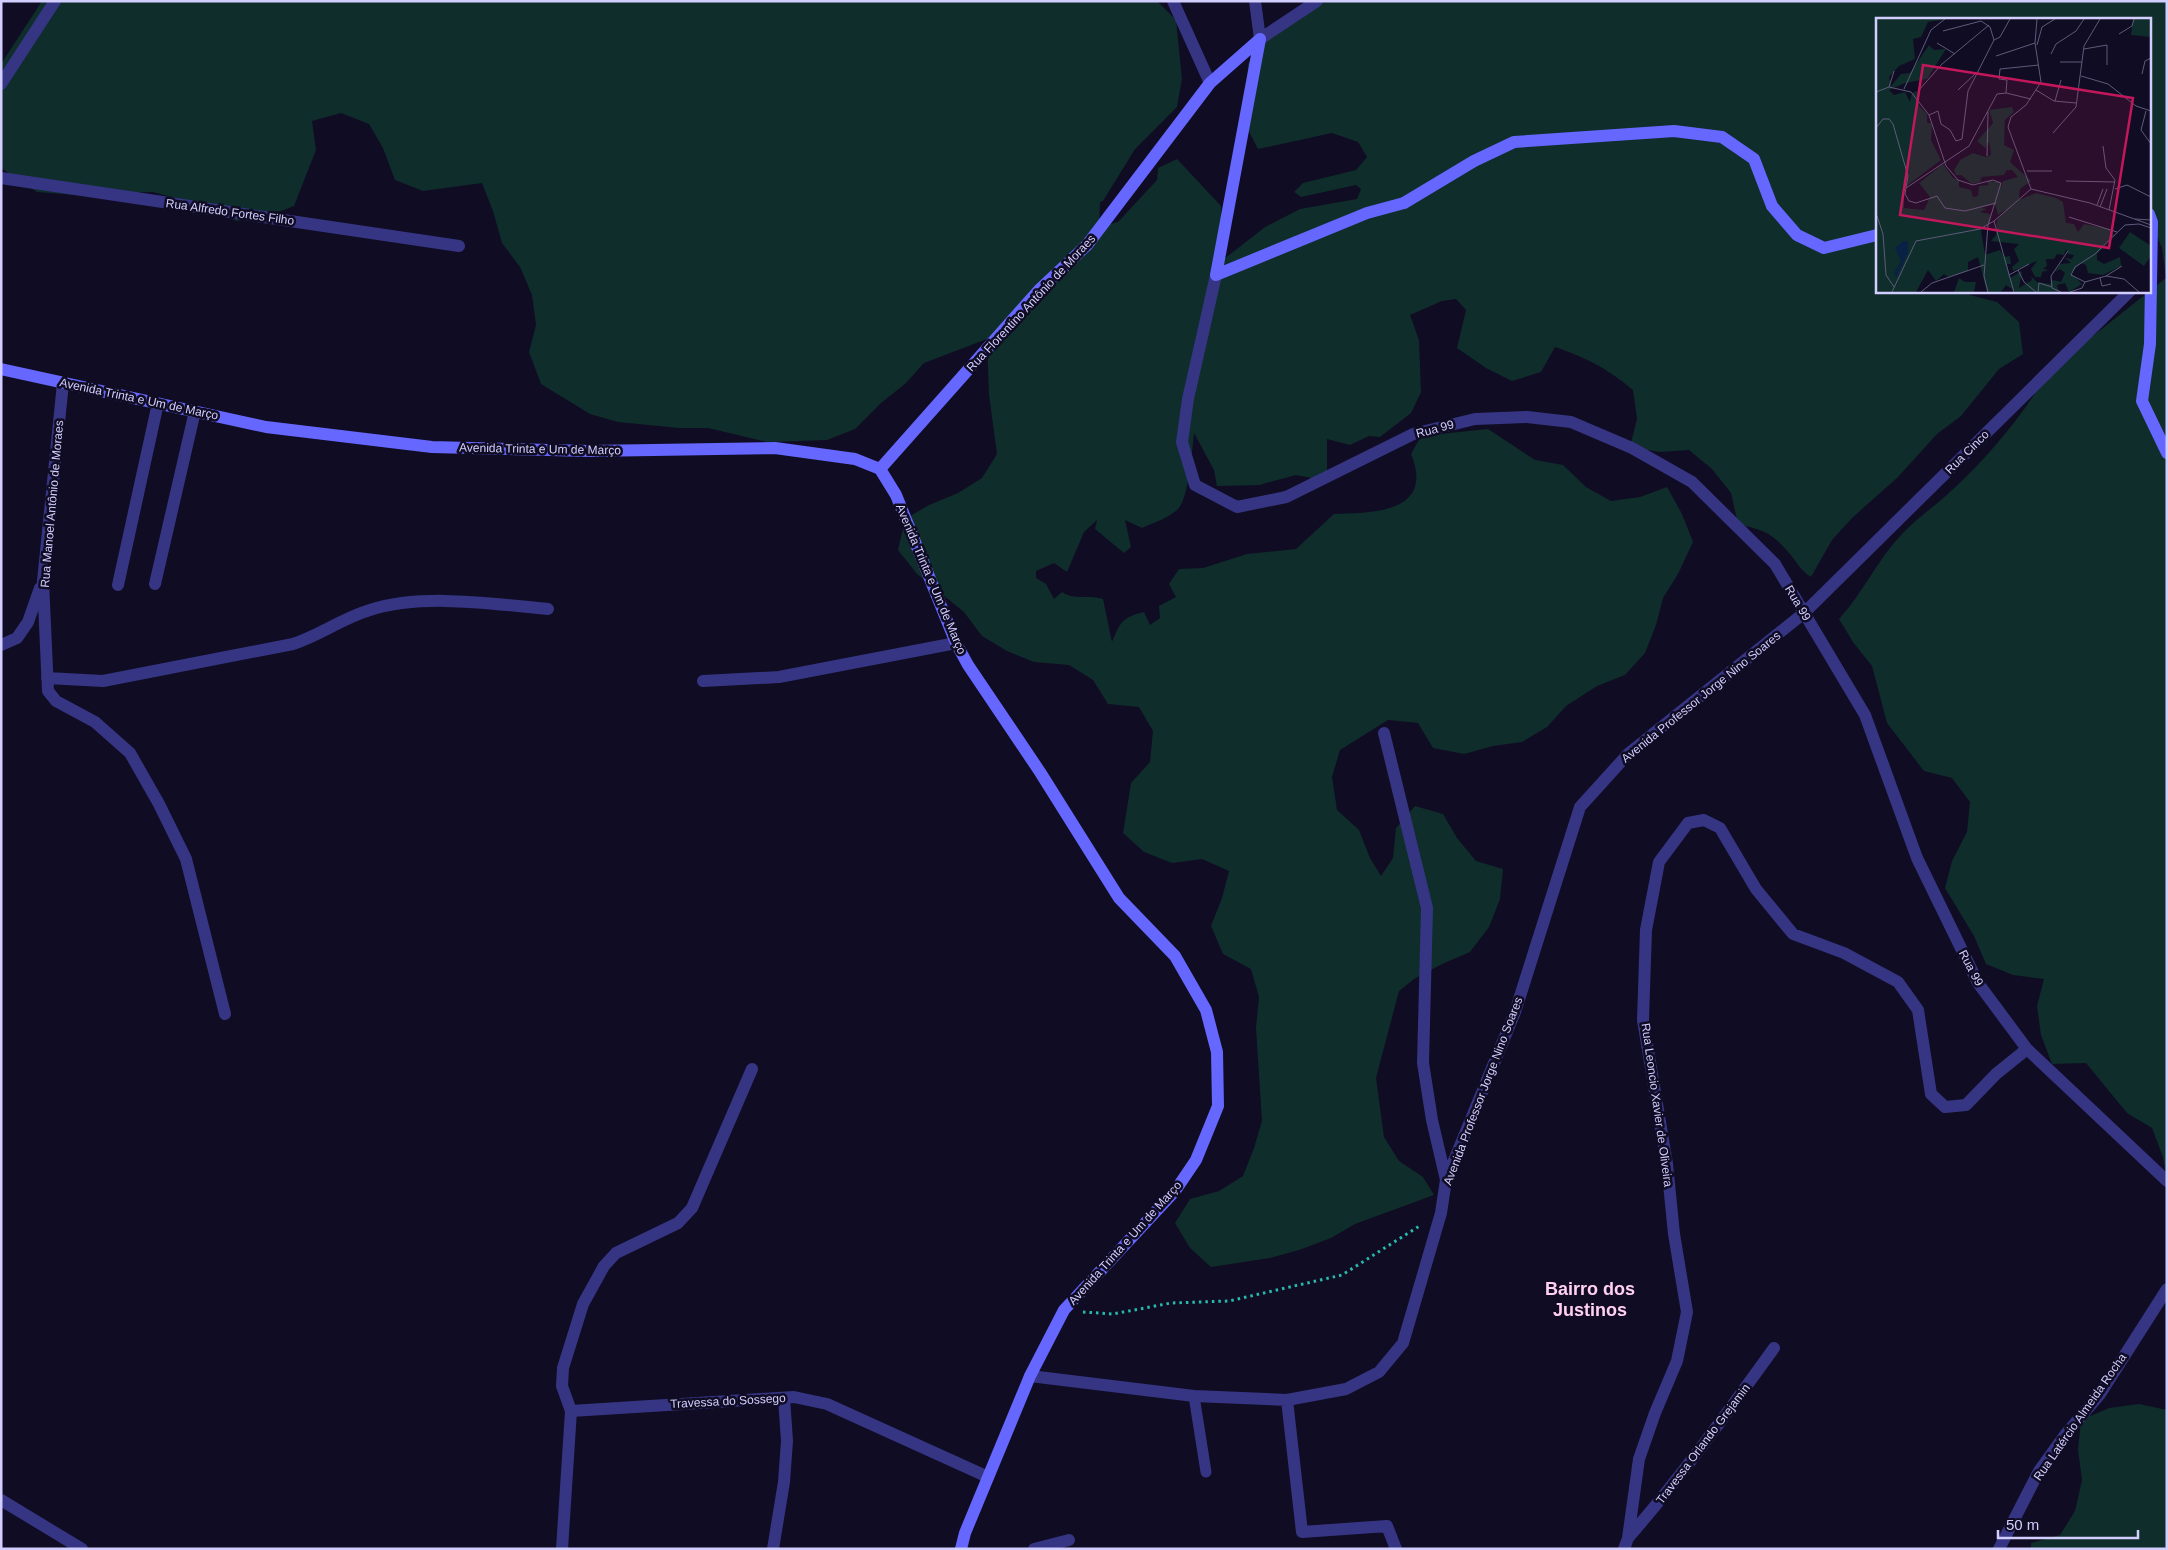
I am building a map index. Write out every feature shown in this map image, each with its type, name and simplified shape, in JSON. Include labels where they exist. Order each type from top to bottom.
[{"type":"street","points":[[1,84],[55,1]]},
{"type":"street","points":[[1173,1],[1210,83]]},
{"type":"street","points":[[1216,275],[1260,40],[1255,1]]},
{"type":"street","points":[[1260,40],[1317,1]]},
{"type":"street","name":"Rua Florentino Antônio de Moraes","points":[[880,469],[1039,290],[1087,245],[1210,83],[1260,40]]},
{"type":"street","points":[[1216,275],[1367,213],[1404,203],[1474,161],[1514,142],[1674,131],[1722,137],[1754,158],[1772,206],[1797,235],[1824,248],[1876,234]]},
{"type":"street","name":"Rua Alfredo Fortes Filho","points":[[1,178],[459,246]]},
{"type":"street","points":[[2150,217],[2152,222],[2150,344],[2142,401],[2167,453]]},
{"type":"street","name":"Rua 99","points":[[1216,275],[1188,399],[1182,442],[1195,485],[1237,507],[1286,497],[1413,434],[1475,419],[1528,417],[1571,422],[1632,448],[1692,482],[1775,564],[1865,715],[1917,858],[1978,983],[2027,1049],[2167,1181]]},
{"type":"street","name":"Rua Cinco","points":[[1804,613],[2129,292]]},
{"type":"street","name":"Avenida Trinta e Um de Março","points":[[1,369],[266,427],[432,446],[590,452],[776,448],[855,459],[880,469],[896,495],[956,643],[968,665],[1040,772],[1119,898],[1175,956],[1206,1010],[1217,1052],[1218,1106],[1196,1160],[1175,1191],[1064,1310],[1030,1376],[965,1534],[961,1549]]},
{"type":"street","name":"Rua Manoel Antônio de Moraes","points":[[63,383],[43,581],[48,690],[56,701],[95,722],[130,754],[159,804],[186,860],[225,1014]]},
{"type":"street","points":[[118,585],[158,403]]},
{"type":"street","points":[[156,584],[195,411]]},
{"type":"street","points":[[1,645],[17,638],[28,622],[43,581]]},
{"type":"street","points":[[47,678],[103,681],[294,644],[371,609],[404,603],[459,601],[548,609]]},
{"type":"street","name":"Avenida Professor Jorge Nino Soares","points":[[1030,1376],[1194,1396],[1287,1400],[1346,1389],[1379,1372],[1403,1343],[1441,1213],[1446,1180],[1515,1012],[1580,807],[1628,754],[1804,613]]},
{"type":"street","points":[[703,681],[779,677],[956,643]]},
{"type":"street","points":[[1384,733],[1427,908],[1423,1063],[1432,1120],[1446,1180]]},
{"type":"street","name":"Rua Leoncio Xavier de Oliveira","points":[[1626,1543],[1639,1459],[1655,1412],[1677,1361],[1687,1312],[1674,1234],[1667,1164],[1644,1020],[1646,930],[1659,862],[1688,823],[1704,820],[1720,828],[1756,889],[1793,934],[1844,953],[1898,982],[1918,1010],[1931,1094],[1945,1106],[1966,1104],[1996,1074],[2027,1049]]},
{"type":"street","points":[[562,1549],[571,1411],[562,1386],[563,1368],[588,1296],[604,1266],[616,1253],[678,1224],[692,1208],[752,1069]]},
{"type":"street","name":"Rua Latércio Almeida Rocha","points":[[1999,1549],[2039,1471],[2065,1435],[2100,1394],[2167,1289]]},
{"type":"street","name":"Travessa Orlando Grejamin","points":[[1626,1543],[1701,1450],[1774,1348]]},
{"type":"street","name":"Travessa do Sossego","points":[[571,1411],[794,1397],[827,1404],[988,1477]]},
{"type":"street","points":[[773,1549],[784,1482],[787,1441],[784,1398]]},
{"type":"street","points":[[1287,1400],[1302,1532],[1387,1526],[1396,1549]]},
{"type":"street","points":[[1,1500],[82,1549]]},
{"type":"street","points":[[1034,1549],[1069,1540]]},
{"type":"lane","points":[[1194,1396],[1206,1472]]},
{"type":"path","points":[[1064,1310],[1112,1314],[1171,1303],[1228,1301],[1342,1276],[1441,1213]]},
{"type":"green space","points":[[42,1],[1157,1],[1176,20],[1182,79],[1177,107],[1135,149],[1103,201],[1100,202],[1099,227],[1118,222],[1157,180],[1158,168],[1177,159],[1221,206],[1224,259],[1265,227],[1300,209],[1357,199],[1361,189],[1356,185],[1301,197],[1294,192],[1303,183],[1356,170],[1367,157],[1358,142],[1332,133],[1258,149],[1245,124],[1248,64],[1263,38],[1306,1],[2167,1],[2167,1182],[2163,1157],[2152,1128],[2127,1113],[2086,1063],[2052,1064],[2041,1035],[2037,1006],[2044,979],[2013,975],[1986,964],[1974,936],[1945,888],[1952,861],[1967,832],[1970,802],[1952,778],[1924,771],[1887,723],[1872,666],[1853,642],[1839,619],[1902,534],[1964,478],[2002,438],[2035,394],[2045,378],[2045,374],[2166,278],[2162,248],[2150,220],[2150,18],[1876,18],[1876,292],[1968,292],[1970,295],[1997,302],[2019,322],[2023,354],[1999,369],[1961,416],[1937,434],[1898,477],[1852,518],[1832,540],[1811,577],[1801,569],[1783,546],[1772,536],[1760,530],[1738,524],[1731,493],[1712,469],[1689,450],[1660,452],[1630,447],[1637,419],[1633,390],[1606,370],[1577,355],[1555,347],[1541,372],[1512,381],[1486,368],[1457,348],[1466,310],[1456,299],[1442,301],[1410,315],[1419,340],[1421,392],[1411,413],[1380,437],[1369,436],[1350,445],[1327,439],[1327,481],[1296,475],[1259,485],[1217,486],[1214,470],[1194,433],[1187,486],[1181,505],[1177,510],[1165,518],[1142,528],[1125,520],[1131,547],[1124,553],[1095,529],[1097,520],[1084,532],[1067,572],[1054,563],[1036,571],[1036,578],[1046,584],[1054,599],[1062,592],[1077,597],[1103,599],[1112,642],[1120,625],[1131,616],[1144,612],[1150,625],[1160,618],[1159,606],[1176,597],[1169,584],[1179,569],[1203,568],[1247,554],[1296,549],[1334,514],[1382,510],[1396,506],[1407,499],[1415,488],[1416,473],[1411,454],[1421,436],[1488,429],[1535,460],[1563,465],[1586,487],[1611,501],[1640,497],[1667,487],[1682,514],[1693,542],[1678,574],[1663,598],[1656,625],[1645,653],[1625,675],[1597,686],[1566,706],[1547,727],[1522,742],[1493,746],[1464,754],[1433,748],[1418,723],[1388,720],[1340,750],[1332,777],[1337,810],[1359,830],[1370,858],[1381,876],[1393,858],[1396,828],[1415,806],[1443,814],[1457,838],[1476,861],[1503,869],[1500,899],[1489,927],[1470,952],[1414,979],[1399,991],[1376,1078],[1384,1137],[1399,1161],[1423,1177],[1434,1195],[1355,1224],[1331,1238],[1299,1250],[1270,1258],[1211,1267],[1190,1248],[1175,1223],[1190,1199],[1219,1191],[1243,1176],[1262,1121],[1256,1028],[1259,997],[1251,969],[1223,954],[1211,926],[1222,898],[1229,871],[1202,859],[1172,863],[1144,852],[1123,833],[1131,783],[1150,762],[1153,731],[1139,707],[1108,704],[1093,680],[1069,665],[1034,662],[1007,651],[982,636],[964,612],[917,574],[898,550],[905,519],[929,505],[958,493],[982,478],[997,454],[989,395],[987,339],[924,363],[905,384],[881,403],[855,429],[827,440],[767,442],[708,428],[679,428],[618,422],[590,414],[541,384],[529,352],[536,325],[532,295],[520,267],[502,243],[493,211],[482,183],[423,191],[395,180],[383,148],[369,124],[341,113],[312,121],[316,150],[294,206],[266,217],[236,221],[208,207],[153,192],[123,193],[101,197],[37,192],[1,168],[1,64]]},
{"type":"green space","points":[[2139,1404],[2167,1410],[2167,1549],[2031,1549],[2031,1543],[2060,1535],[2075,1511],[2082,1480],[2078,1450],[2081,1420],[2109,1408]]},
{"type":"district","name":"Bairro dos Justinos","points":[[1590,1299]]}]
